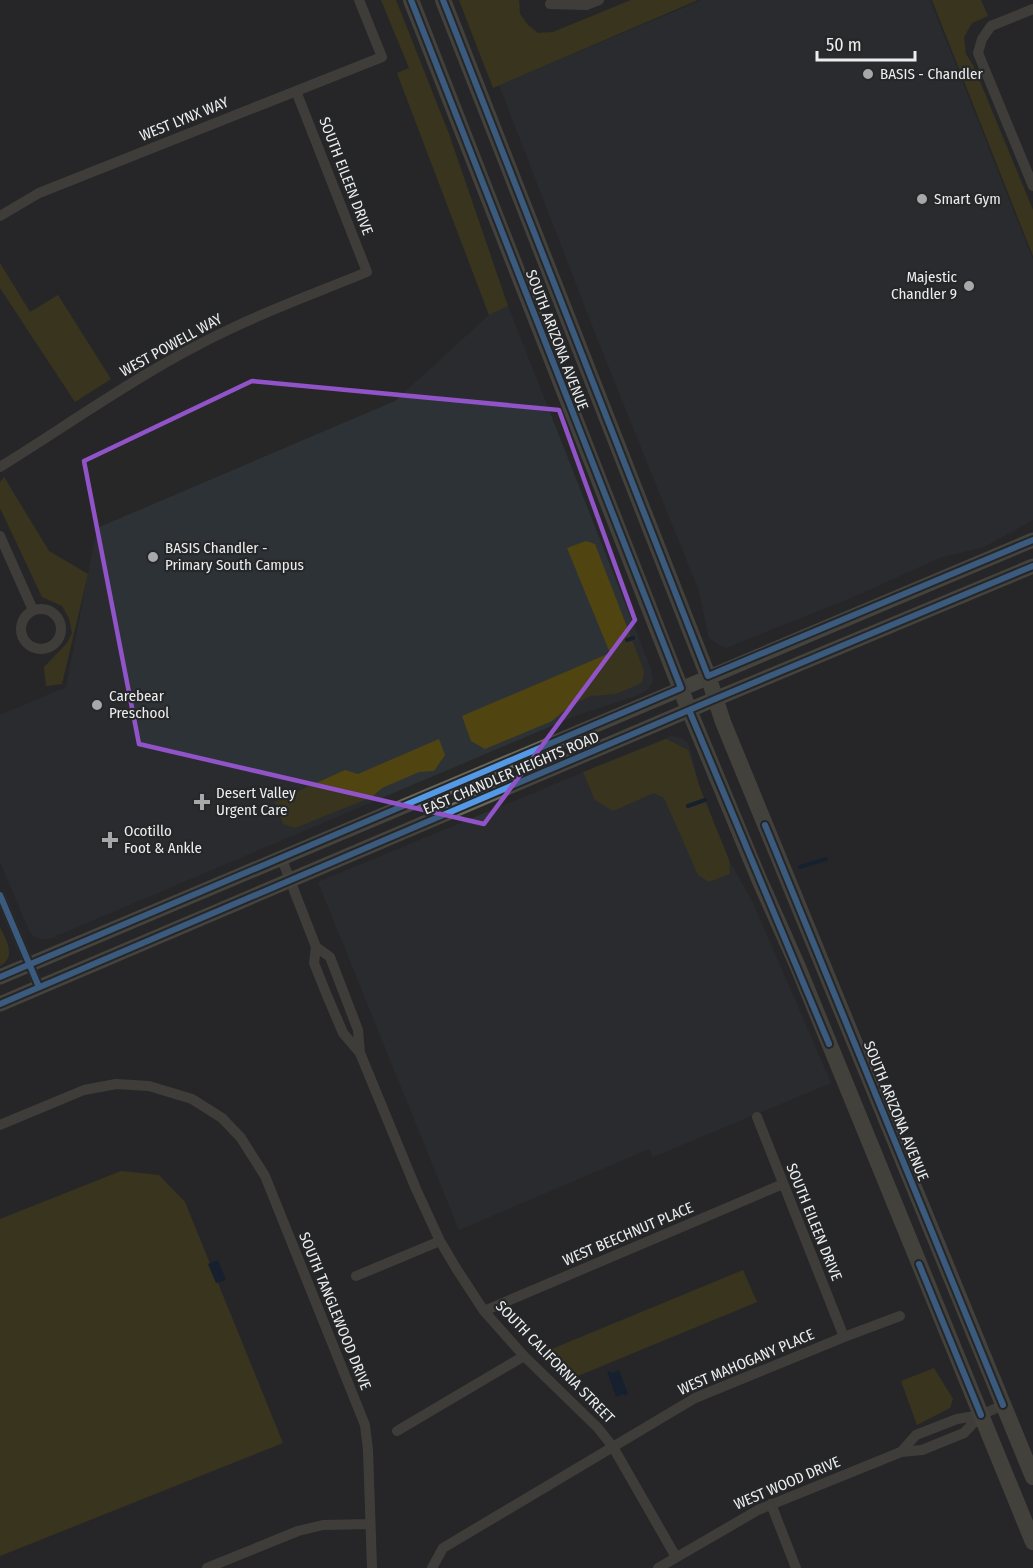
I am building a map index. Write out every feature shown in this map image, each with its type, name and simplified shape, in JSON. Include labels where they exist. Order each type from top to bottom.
[{"type":"main road","name":"SOUTH ARIZONA AVENUE","points":[[411,0],[689,710],[1033,1542]]},
{"type":"main road","name":"SOUTH ARIZONA AVENUE","points":[[443,0],[708,676],[715,699],[1033,1477]]},
{"type":"main road","name":"EAST CHANDLER HEIGHTS ROAD","points":[[0,977],[1033,540]]},
{"type":"main road","name":"EAST CHANDLER HEIGHTS ROAD","points":[[0,1004],[1033,566]]},
{"type":"main road","points":[[346,830],[355,852]]},
{"type":"main road","points":[[829,1044],[851,1035]]},
{"type":"street","name":"WEST LYNX WAY","points":[[0,216],[39,193],[382,57],[359,0]]},
{"type":"street","points":[[550,4],[586,5],[598,0]]},
{"type":"street","points":[[1033,9],[991,26],[982,39],[978,53],[1033,186]]},
{"type":"street","name":"SOUTH EILEEN DRIVE","points":[[296,91],[368,272]]},
{"type":"street","name":"WEST POWELL WAY","points":[[0,467],[155,369],[226,330],[368,272]]},
{"type":"street","points":[[0,536],[33,610]]},
{"type":"street","name":"SOUTH CALIFORNIA STREET","points":[[281,857],[316,947],[314,963],[326,993],[343,1033],[360,1053]]},
{"type":"street","points":[[0,895],[39,987]]},
{"type":"street","name":"SOUTH CALIFORNIA STREET","points":[[316,947],[330,957],[358,1030],[360,1053],[440,1241],[484,1311],[524,1356],[598,1428],[613,1447],[676,1557]]},
{"type":"street","points":[[326,993],[342,986]]},
{"type":"street","name":"SOUTH TANGLEWOOD DRIVE","points":[[0,1125],[84,1090],[116,1084],[149,1086],[192,1099],[222,1118],[241,1138],[265,1176],[364,1425],[368,1450],[372,1568]]},
{"type":"street","name":"SOUTH EILEEN DRIVE","points":[[757,1118],[844,1337]]},
{"type":"street","name":"WEST BEECHNUT PLACE","points":[[484,1311],[783,1184]]},
{"type":"street","points":[[356,1276],[440,1241]]},
{"type":"street","name":"WEST MAHOGANY PLACE","points":[[432,1568],[443,1548],[695,1398],[900,1316]]},
{"type":"street","points":[[397,1431],[524,1356]]},
{"type":"street","name":"WEST WOOD DRIVE","points":[[658,1568],[745,1516],[901,1452],[916,1435],[957,1419],[981,1414],[1004,1405]]},
{"type":"street","points":[[771,1504],[796,1568]]},
{"type":"street","points":[[207,1568],[298,1531],[323,1525],[370,1524]]},
{"type":"highlighted area","points":[[252,381],[559,410],[635,620],[484,824],[139,744],[84,461]]},
{"type":"shaded area","points":[[381,0],[396,0],[449,134],[508,306],[489,315],[397,73],[409,68]]},
{"type":"shaded area","points":[[459,0],[519,0],[520,14],[538,33],[553,32],[631,0],[698,0],[493,88]]},
{"type":"shaded area","points":[[702,0],[930,0],[1033,260],[1033,520],[984,547],[942,557],[851,598],[726,648],[709,638],[699,591],[599,343],[499,85]]},
{"type":"shaded area","points":[[932,0],[981,0],[988,16],[972,23],[964,37],[966,54],[974,67],[1033,210],[1033,256]]},
{"type":"shaded area","points":[[0,263],[30,312],[58,295],[111,379],[75,402],[0,288]]},
{"type":"shaded area","points":[[508,306],[651,669],[653,682],[648,689],[639,695],[575,716],[49,939],[39,939],[33,936],[0,862],[0,715],[66,687],[97,528],[395,401],[489,315]]},
{"type":"shaded area","points":[[4,477],[49,551],[88,574],[62,684],[46,686],[44,667],[67,643],[72,633],[69,618],[62,606],[42,597],[0,508],[0,482]]},
{"type":"shaded area","points":[[586,541],[595,544],[644,671],[642,683],[616,694],[591,696],[571,705],[552,721],[485,749],[471,741],[462,716],[610,653],[567,548]]},
{"type":"shaded area","points":[[671,736],[681,738],[690,748],[700,788],[729,860],[753,903],[831,1083],[653,1157],[649,1149],[459,1230],[318,882]]},
{"type":"shaded area","points":[[439,739],[445,755],[434,771],[419,772],[382,788],[372,797],[295,828],[283,824],[274,802],[345,770],[358,774]]},
{"type":"shaded area","points":[[666,739],[688,750],[700,788],[729,860],[730,874],[709,882],[698,875],[664,798],[654,793],[613,811],[595,800],[583,772]]},
{"type":"shaded area","points":[[0,927],[9,953],[8,958],[0,966]]},
{"type":"shaded area","points":[[121,1171],[159,1175],[185,1202],[283,1443],[0,1556],[0,1219]]},
{"type":"shaded area","points":[[743,1270],[757,1302],[568,1380],[542,1353]]},
{"type":"shaded area","points":[[934,1368],[953,1399],[950,1408],[917,1425],[901,1381]]},
{"type":"water","points":[[218,1260],[226,1280],[216,1283],[208,1264]]},
{"type":"water","points":[[619,1370],[628,1394],[616,1397],[607,1372],[612,1373]]},
{"type":"waterway","points":[[627,640],[633,638]]},
{"type":"waterway","points":[[688,806],[705,800]]},
{"type":"waterway","points":[[800,867],[826,859]]},
{"type":"cycle path","points":[[0,977],[681,688],[411,0]]},
{"type":"cycle path","points":[[443,0],[708,676],[1033,540]]},
{"type":"cycle path","points":[[0,1004],[1033,566]]},
{"type":"cycle path","points":[[689,710],[829,1044]]},
{"type":"cycle path","points":[[765,825],[1003,1405]]},
{"type":"cycle path","points":[[0,895],[39,987]]},
{"type":"cycle path","points":[[919,1264],[981,1415]]},
{"type":"place","name":"BASIS - Chandler","points":[[868,74]]},
{"type":"place","name":"Smart Gym","points":[[922,199]]},
{"type":"place","name":"Majestic Chandler 9","points":[[969,286]]},
{"type":"place","name":"BASIS Chandler - Primary South Campus","points":[[153,557]]},
{"type":"place","name":"Carebear Preschool","points":[[97,705]]},
{"type":"place","name":"Desert Valley Urgent Care","points":[[202,802]]},
{"type":"place","name":"Ocotillo Foot & Ankle","points":[[110,840]]}]
